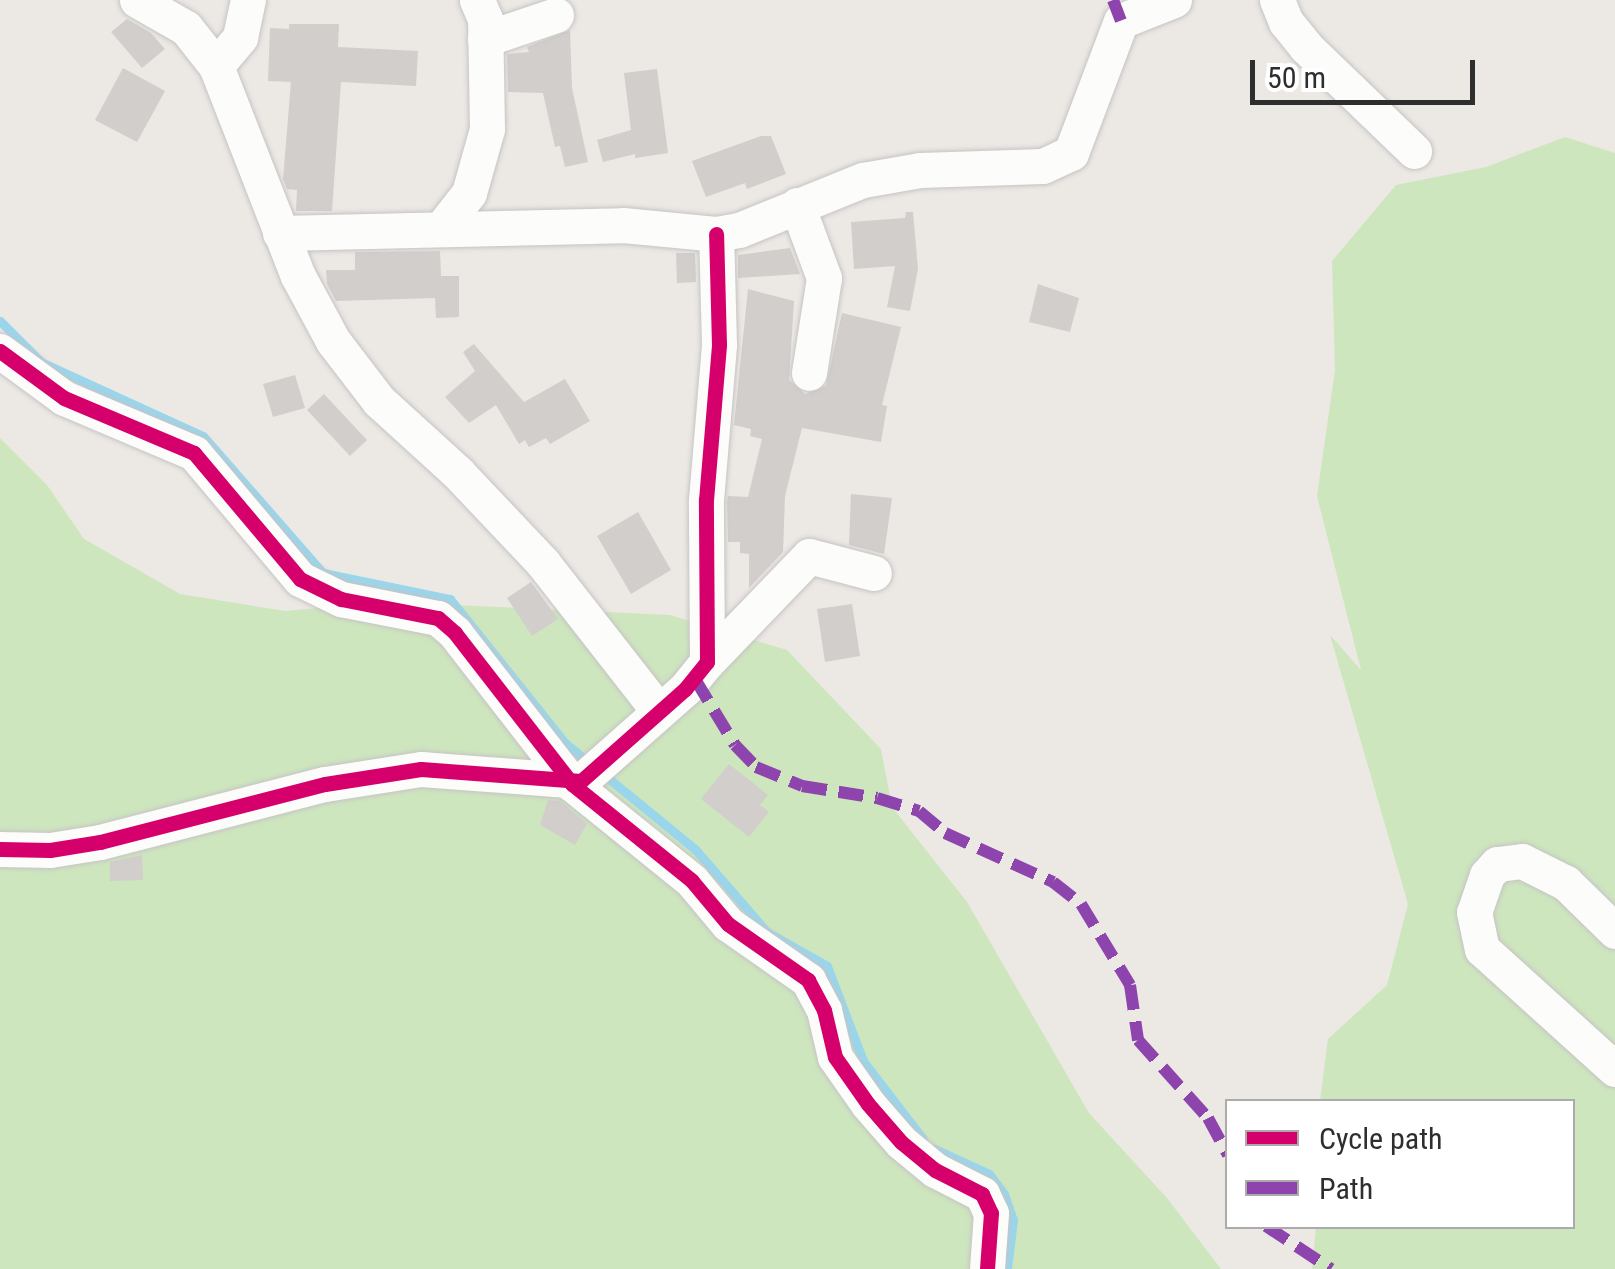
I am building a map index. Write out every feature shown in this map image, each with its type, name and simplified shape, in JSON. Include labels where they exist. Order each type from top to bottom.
[{"type":"street","points":[[137,0],[186,28],[216,66],[280,233],[333,341],[379,401],[458,474],[543,563],[658,710]]},
{"type":"street","points":[[216,66],[240,37],[248,0]]},
{"type":"street","points":[[443,226],[469,193],[487,129],[485,19],[477,0]]},
{"type":"street","points":[[280,233],[443,226],[623,225],[716,234],[863,180],[920,170],[1024,170],[1071,153],[1122,21],[1174,0]]},
{"type":"street","points":[[1277,0],[1286,22],[1306,47],[1414,151]]},
{"type":"street","points":[[485,39],[556,15]]},
{"type":"street","points":[[798,205],[824,278],[809,372]]},
{"type":"street","points":[[706,662],[706,500],[719,345],[716,234]]},
{"type":"street","points":[[0,351],[64,398],[194,453],[300,579],[341,600],[404,608],[438,618],[520,712],[692,881],[728,924],[808,980],[824,1010],[835,1057],[868,1104],[924,1160],[982,1194],[991,1214],[987,1269]]},
{"type":"street","points":[[0,850],[50,850],[100,842],[325,784],[421,768],[585,775],[686,690],[706,662],[809,556],[874,573]]},
{"type":"street","points":[[1615,931],[1566,883],[1536,863],[1522,860],[1497,864],[1487,875],[1474,912],[1482,949],[1615,1070]]},
{"type":"green space","points":[[1565,137],[1615,153],[1615,1269],[1312,1269],[1316,1229],[1575,1229],[1575,1099],[1320,1099],[1328,1039],[1387,985],[1408,904],[1330,635],[1361,670],[1317,496],[1335,370],[1332,261],[1396,185],[1486,167]]},
{"type":"green space","points":[[0,438],[47,485],[84,539],[180,594],[285,611],[388,602],[670,615],[787,650],[881,749],[892,807],[967,902],[1089,1113],[1167,1198],[1221,1269],[0,1269]]},
{"type":"building","points":[[127,19],[151,33],[165,49],[142,68],[111,32]]},
{"type":"building","points":[[289,24],[339,24],[338,47],[418,51],[416,86],[341,82],[332,211],[296,211],[297,190],[287,189],[283,179],[291,82],[268,81],[270,28],[289,29]]},
{"type":"building","points":[[570,30],[572,88],[588,162],[565,167],[560,146],[555,147],[543,93],[508,92],[507,54],[529,52],[527,47]]},
{"type":"building","points":[[123,68],[165,91],[137,142],[95,120]]},
{"type":"building","points":[[657,69],[668,153],[635,158],[635,154],[603,162],[597,140],[631,130],[624,73]]},
{"type":"building","points":[[761,136],[771,136],[786,174],[747,189],[745,183],[706,197],[692,161]]},
{"type":"building","points":[[906,212],[913,212],[918,269],[910,311],[887,307],[895,266],[854,269],[851,222],[905,218]]},
{"type":"building","points":[[790,248],[800,274],[738,278],[738,255]]},
{"type":"building","points":[[440,251],[441,276],[459,276],[459,317],[436,318],[435,298],[336,301],[327,284],[326,270],[355,270],[355,252]]},
{"type":"building","points":[[676,253],[695,253],[696,282],[677,283]]},
{"type":"building","points":[[1038,284],[1079,298],[1070,332],[1029,322]]},
{"type":"building","points":[[748,289],[794,301],[789,380],[805,394],[826,386],[842,313],[901,327],[882,405],[887,406],[881,442],[802,428],[785,496],[783,552],[749,588],[749,554],[740,553],[740,542],[728,542],[727,501],[728,496],[748,497],[762,439],[750,436],[751,429],[734,425]]},
{"type":"building","points":[[474,344],[524,402],[565,379],[590,421],[550,444],[546,438],[529,447],[525,440],[519,444],[496,405],[469,423],[445,397],[475,371],[463,352]]},
{"type":"building","points":[[295,375],[305,408],[273,417],[263,384]]},
{"type":"building","points":[[324,394],[367,440],[350,456],[307,410]]},
{"type":"building","points":[[851,494],[892,498],[884,554],[849,545]]},
{"type":"building","points":[[638,512],[671,570],[631,594],[597,536]]},
{"type":"building","points":[[531,582],[558,619],[532,636],[507,598]]},
{"type":"building","points":[[852,604],[860,656],[825,662],[817,609]]},
{"type":"building","points":[[729,764],[768,795],[760,805],[769,812],[749,837],[701,799]]},
{"type":"building","points":[[548,800],[560,801],[587,824],[575,845],[540,825]]},
{"type":"building","points":[[142,855],[143,880],[110,881],[110,862]]},
{"type":"waterway","points":[[0,321],[41,362],[203,436],[323,573],[450,599],[565,743],[590,763]]},
{"type":"waterway","points":[[602,773],[695,849],[767,932],[827,966],[863,1061],[923,1139]]},
{"type":"waterway","points":[[935,1149],[989,1174],[1004,1194],[1013,1220],[1007,1269]]},
{"type":"marked path","points":[[1113,0],[1121,21]]},
{"type":"marked path","points":[[695,679],[735,745],[756,767],[802,786],[877,798],[919,811],[945,833],[1053,882],[1081,904],[1130,985],[1138,1040],[1208,1118],[1225,1149]]},
{"type":"marked path","points":[[1271,1229],[1331,1269]]},
{"type":"cycle path","points":[[0,849],[50,850],[100,842],[325,784],[421,769],[581,781],[685,689],[707,662],[706,500],[719,345],[716,234]]},
{"type":"cycle path","points":[[0,351],[64,398],[194,453],[300,579],[341,599],[438,618],[455,633],[572,784],[692,881],[728,924],[808,980],[824,1010],[835,1057],[868,1104],[901,1142],[935,1170],[982,1194],[991,1213],[987,1269]]}]
